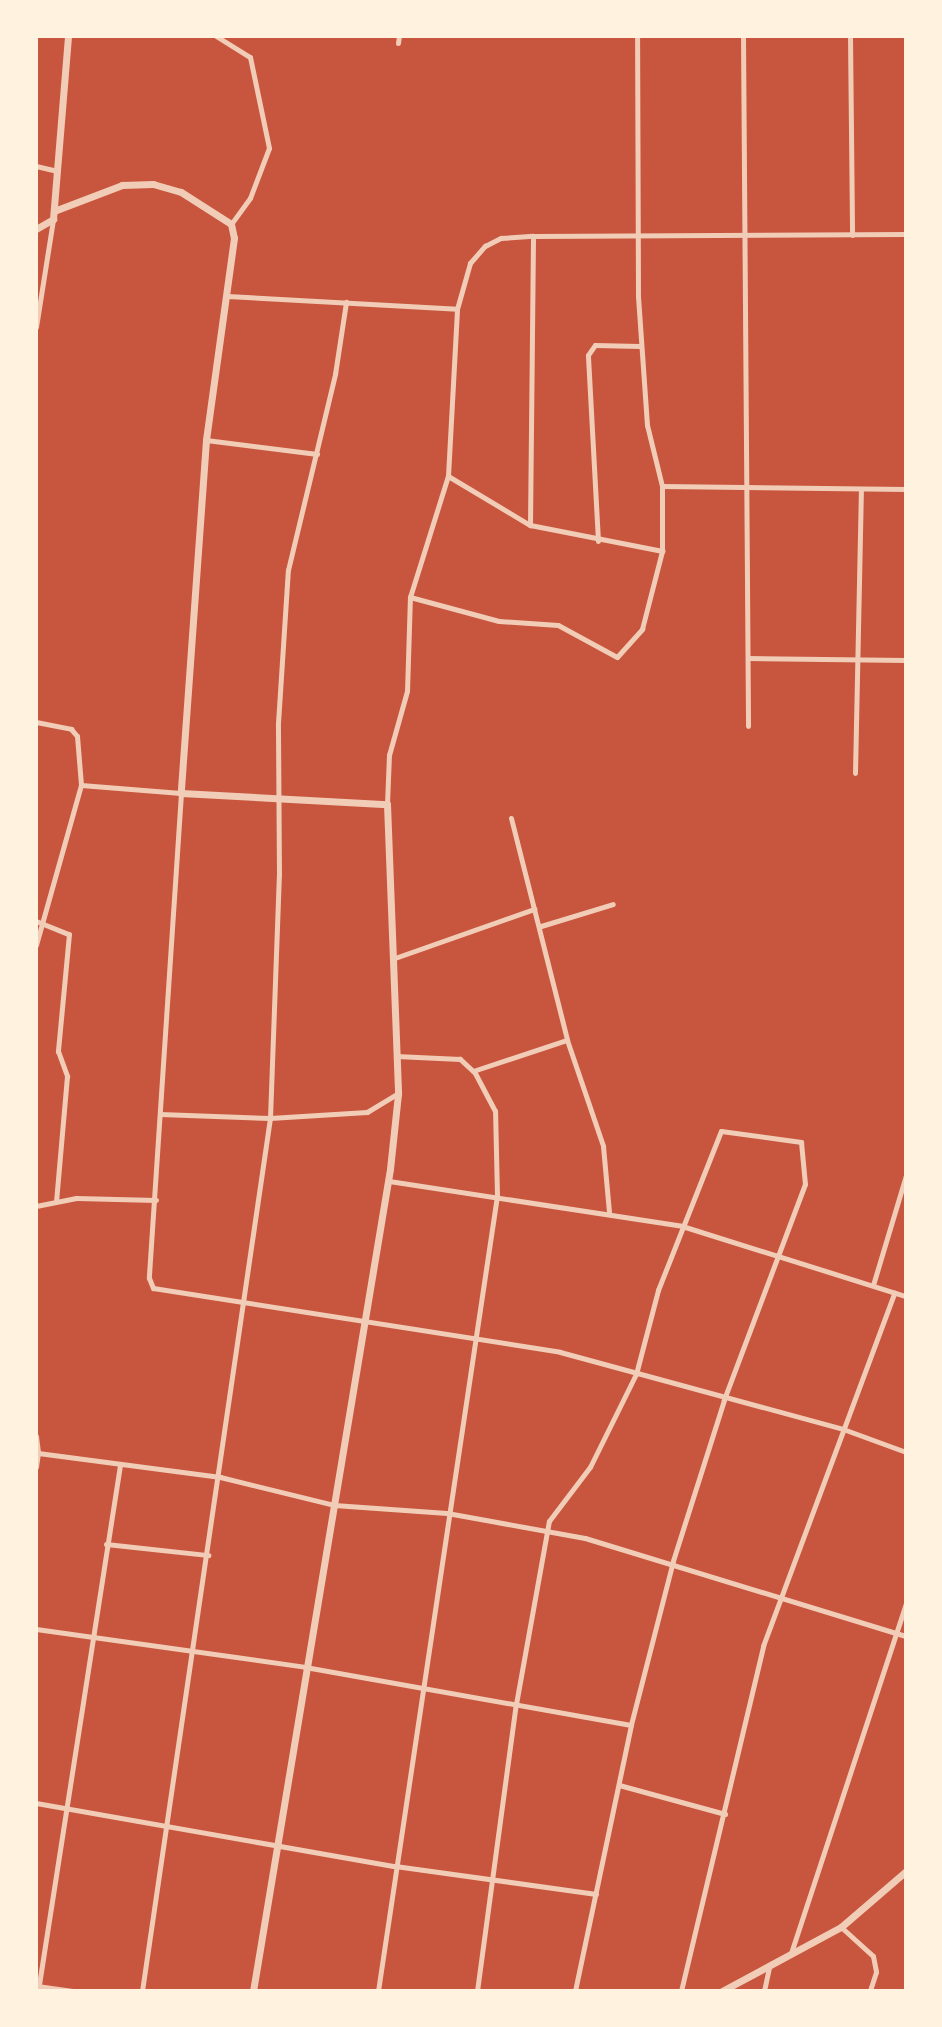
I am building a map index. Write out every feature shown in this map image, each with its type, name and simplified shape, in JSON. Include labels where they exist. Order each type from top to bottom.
[{"type":"street","points":[[36,327],[53,215],[68,36]]},
{"type":"street","points":[[216,36],[250,57],[269,148],[250,198],[231,224],[233,264],[206,440],[160,1114],[153,1288],[242,1305],[478,1337],[560,1352],[724,1400],[843,1429],[906,1452]]},
{"type":"street","points":[[410,597],[499,621],[558,625],[617,657],[642,629],[662,551],[662,486],[647,425],[640,346],[637,36]]},
{"type":"street","points":[[743,36],[749,486],[748,726]]},
{"type":"street","points":[[850,36],[852,235]]},
{"type":"street","points":[[36,166],[57,171]]},
{"type":"street","points":[[36,229],[53,215],[122,185],[153,184],[181,192],[231,224]]},
{"type":"street","points":[[253,1991],[389,1181],[398,1094],[391,959],[387,804],[389,755],[407,691],[410,597],[448,476],[457,309],[470,263],[485,246],[501,238],[906,234]]},
{"type":"street","points":[[530,525],[533,236]]},
{"type":"street","points":[[227,296],[457,309]]},
{"type":"street","points":[[142,1991],[195,1652],[270,1118],[280,799],[278,723],[288,570],[317,454],[346,302]]},
{"type":"street","points":[[598,541],[588,355],[595,345],[640,346]]},
{"type":"street","points":[[206,440],[317,454]]},
{"type":"street","points":[[448,476],[530,525],[598,541],[662,551]]},
{"type":"street","points":[[662,486],[906,489]]},
{"type":"street","points":[[855,773],[861,489]]},
{"type":"street","points":[[748,658],[906,660]]},
{"type":"street","points":[[36,722],[71,729],[77,736],[81,785],[38,922],[36,945]]},
{"type":"street","points":[[81,785],[387,804]]},
{"type":"street","points":[[511,818],[541,926],[567,1040],[603,1146],[609,1212]]},
{"type":"street","points":[[541,926],[613,904]]},
{"type":"street","points":[[391,959],[534,909]]},
{"type":"street","points":[[38,922],[69,934],[58,1051],[67,1076],[56,1202]]},
{"type":"street","points":[[473,1071],[567,1040]]},
{"type":"street","points":[[378,1991],[420,1687],[478,1337],[497,1196],[495,1111],[473,1071],[460,1059],[396,1056]]},
{"type":"street","points":[[160,1114],[270,1118],[367,1112],[398,1094]]},
{"type":"street","points":[[477,1991],[495,1879],[516,1704],[546,1531],[595,1458],[636,1374],[655,1299],[722,1130],[801,1142],[806,1180],[724,1400],[673,1561],[631,1725],[575,1991]]},
{"type":"street","points":[[873,1285],[906,1175]]},
{"type":"street","points":[[389,1181],[609,1212],[682,1226],[906,1296]]},
{"type":"street","points":[[36,1206],[56,1202],[156,1200]]},
{"type":"street","points":[[681,1991],[763,1646],[894,1293]]},
{"type":"street","points":[[36,1436],[36,1467]]},
{"type":"street","points":[[38,1453],[220,1477],[334,1505],[447,1513],[546,1531],[673,1561],[906,1636]]},
{"type":"street","points":[[73,1991],[37,1988],[120,1465]]},
{"type":"street","points":[[106,1544],[208,1555]]},
{"type":"street","points":[[790,1957],[906,1604]]},
{"type":"street","points":[[36,1629],[305,1667],[631,1725]]},
{"type":"street","points":[[619,1785],[725,1814]]},
{"type":"street","points":[[36,1803],[395,1866],[596,1894]]},
{"type":"street","points":[[722,1991],[841,1927],[906,1871]]},
{"type":"street","points":[[841,1927],[873,1956],[876,1972],[870,1991]]},
{"type":"street","points":[[764,1991],[769,1968]]}]
